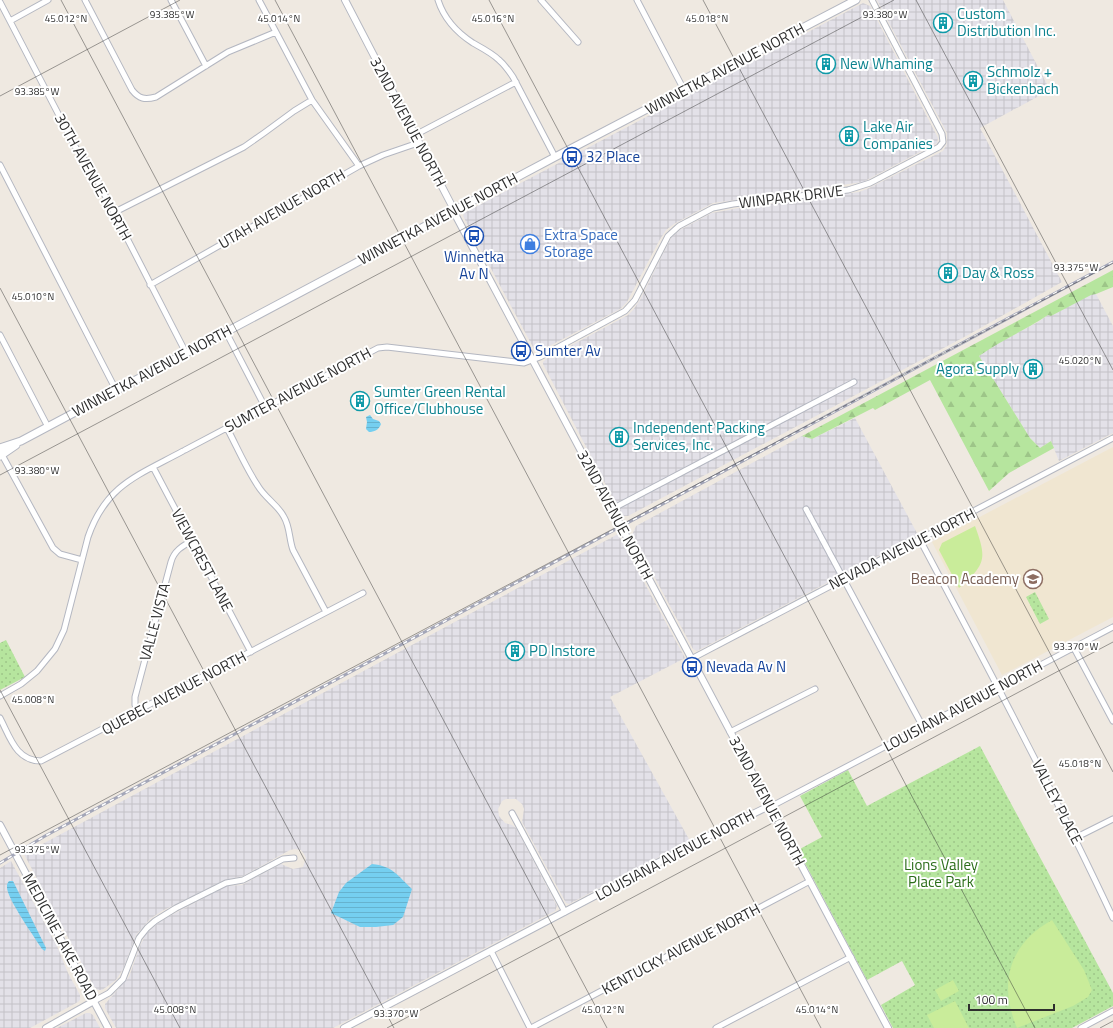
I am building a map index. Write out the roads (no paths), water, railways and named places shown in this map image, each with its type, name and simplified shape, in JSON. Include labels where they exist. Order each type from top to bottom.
[{"type":"main road","name":"WINNETKA AVENUE NORTH","points":[[1,452],[555,157],[856,0]]},
{"type":"street","points":[[10,20],[48,0]]},
{"type":"street","points":[[85,0],[132,90],[140,98],[145,99],[156,97],[228,52],[276,32]]},
{"type":"street","points":[[171,0],[206,66]]},
{"type":"street","points":[[259,0],[312,100],[359,166]]},
{"type":"street","name":"32ND AVENUE NORTH","points":[[344,0],[691,659],[888,1028]]},
{"type":"street","points":[[438,0],[451,25],[460,34],[499,60],[508,69],[555,157]]},
{"type":"street","points":[[541,0],[578,42]]},
{"type":"street","points":[[636,0],[684,90]]},
{"type":"street","name":"WINPARK DRIVE","points":[[533,360],[625,311],[635,300],[668,236],[680,226],[713,208],[859,187],[870,183],[942,145],[944,138],[872,0]]},
{"type":"street","name":"30TH AVENUE NORTH","points":[[0,2],[76,148],[87,163],[114,213],[186,353]]},
{"type":"street","points":[[415,135],[516,82]]},
{"type":"street","points":[[114,213],[244,147],[312,100]]},
{"type":"street","name":"UTAH AVENUE NORTH","points":[[150,285],[359,166],[383,155],[418,143]]},
{"type":"street","points":[[0,165],[116,390]]},
{"type":"street","points":[[226,332],[266,407]]},
{"type":"street","points":[[0,335],[48,427]]},
{"type":"street","name":"SUMTER AVENUE NORTH","points":[[0,696],[22,684],[37,671],[56,649],[64,630],[82,560],[94,522],[101,509],[122,485],[153,467],[378,348],[387,347],[524,363],[533,360]]},
{"type":"street","points":[[612,509],[854,382]]},
{"type":"street","points":[[228,428],[258,486],[267,499],[284,516],[293,550],[326,612]]},
{"type":"street","name":"NEVADA AVENUE NORTH","points":[[691,659],[919,538],[984,506],[1113,438]]},
{"type":"street","points":[[1,452],[52,548],[60,554],[82,560]]},
{"type":"street","name":"VIEWCREST LANE","points":[[153,467],[251,652]]},
{"type":"street","points":[[806,509],[923,727]]},
{"type":"street","name":"VALLEY PLACE","points":[[919,538],[998,687],[1075,838],[1113,918]]},
{"type":"street","name":"VALLE VISTA","points":[[138,711],[135,705],[135,697],[171,562],[177,550],[192,541]]},
{"type":"street","name":"QUEBEC AVENUE NORTH","points":[[0,718],[17,750],[22,755],[34,761],[41,762],[363,593]]},
{"type":"street","name":"LOUISIANA AVENUE NORTH","points":[[344,1028],[720,830],[770,806],[923,727],[1113,627]]},
{"type":"street","points":[[1074,648],[1113,722]]},
{"type":"street","points":[[730,732],[815,689]]},
{"type":"street","points":[[512,813],[565,912]]},
{"type":"street","points":[[1075,838],[1113,819]]},
{"type":"street","name":"MEDICINE LAKE ROAD","points":[[0,825],[108,1028]]},
{"type":"street","points":[[46,1028],[109,993],[124,979],[139,938],[146,928],[155,921],[176,908],[226,883],[243,880],[283,859],[294,858]]},
{"type":"street","name":"KENTUCKY AVENUE NORTH","points":[[531,1028],[810,881]]},
{"type":"street","points":[[491,951],[531,1028]]},
{"type":"street","points":[[716,1028],[850,957]]},
{"type":"street","points":[[1081,1028],[1113,1011]]},
{"type":"water","points":[[370,415],[381,424],[379,428],[373,432],[369,432],[366,429],[366,417]]},
{"type":"water","points":[[372,864],[385,867],[395,872],[412,889],[403,917],[393,925],[360,927],[331,913],[339,892],[346,883]]},
{"type":"water","points":[[9,881],[13,881],[46,948],[45,951],[42,949],[11,899],[7,887]]},
{"type":"railway","points":[[0,863],[45,836],[1113,262]]},
{"type":"place","name":"Custom Distribution Inc.","points":[[943,23]]},
{"type":"place","name":"New Whaming","points":[[826,64]]},
{"type":"place","name":"Schmolz + Bickenbach","points":[[973,81]]},
{"type":"place","name":"Lake Air Companies","points":[[849,136]]},
{"type":"place","name":"32 Place","points":[[572,157]]},
{"type":"place","name":"Winnetka Av N","points":[[474,236]]},
{"type":"place","name":"Extra Space Storage","points":[[530,244]]},
{"type":"place","name":"Day & Ross","points":[[948,273]]},
{"type":"place","name":"Sumter Av","points":[[521,351]]},
{"type":"place","name":"Agora Supply","points":[[1033,369]]},
{"type":"place","name":"Sumter Green Rental Office/Clubhouse","points":[[360,401]]},
{"type":"place","name":"Independent Packing Services, Inc.","points":[[619,437]]},
{"type":"place","name":"Beacon Academy","points":[[1033,579]]},
{"type":"place","name":"PD Instore","points":[[515,651]]},
{"type":"place","name":"Nevada Av N","points":[[692,667]]},
{"type":"park label","name":"Lions Valley Place Park","points":[[941,874]]}]
